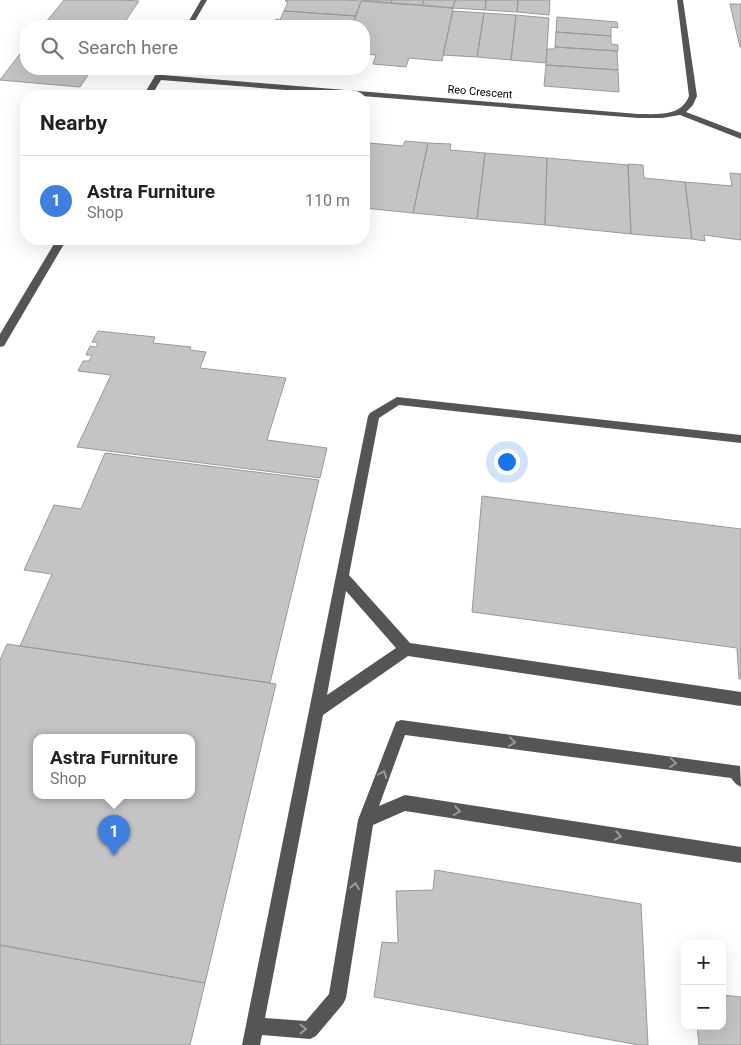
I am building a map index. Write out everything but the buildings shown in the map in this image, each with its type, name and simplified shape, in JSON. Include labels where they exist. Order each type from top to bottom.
[{"type":"street","points":[[192,20],[204,0]]},
{"type":"street","points":[[680,0],[693,96],[691,104],[680,112]]},
{"type":"street","points":[[150,90],[158,77]]},
{"type":"street","name":"Reo Crescent","points":[[158,77],[318,90]]},
{"type":"street","name":"Reo Crescent","points":[[370,94],[638,116],[654,116],[680,112]]},
{"type":"street","points":[[680,112],[741,136]]},
{"type":"street","points":[[0,343],[58,245]]},
{"type":"street","points":[[251,1045],[374,416],[397,401],[741,438]]},
{"type":"street","points":[[342,576],[406,649],[741,699]]},
{"type":"street","points":[[316,711],[406,649]]},
{"type":"street","points":[[254,1026],[310,1030],[337,998],[366,820],[401,727],[735,771],[741,778]]},
{"type":"street","points":[[366,820],[405,803],[741,855]]},
{"type":"place","name":"Astra Furniture","points":[[114,856]]}]
